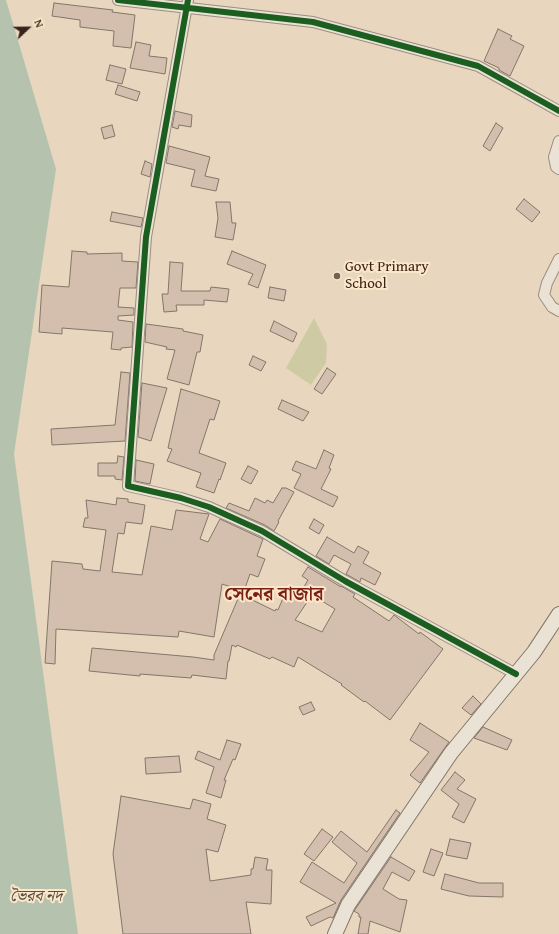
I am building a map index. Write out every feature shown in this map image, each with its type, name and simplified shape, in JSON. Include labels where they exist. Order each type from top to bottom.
[{"type":"main road","points":[[335,934],[348,905],[452,753],[534,652],[559,614]]},
{"type":"street","points":[[118,0],[187,4],[313,22],[478,66],[559,110]]},
{"type":"street","points":[[187,4],[146,237],[128,486],[181,498],[209,507],[262,531],[345,581],[516,674]]},
{"type":"street","points":[[559,141],[554,157],[556,166],[559,169]]},
{"type":"street","points":[[559,259],[547,283],[544,295],[552,307],[559,311]]},
{"type":"shaded area","points":[[314,318],[327,344],[326,363],[311,385],[286,368]]},
{"type":"water","name":"ভৈরব নদ","points":[[0,0],[6,0],[56,169],[14,454],[78,934],[0,934]]},
{"type":"building","points":[[54,3],[113,10],[112,12],[135,15],[131,48],[113,46],[114,31],[80,27],[80,20],[52,16]]},
{"type":"building","points":[[498,29],[512,36],[510,39],[524,46],[510,76],[499,70],[499,68],[484,61]]},
{"type":"building","points":[[136,42],[151,45],[149,56],[167,58],[165,74],[130,68]]},
{"type":"building","points":[[110,65],[126,69],[122,84],[106,80]]},
{"type":"building","points":[[118,85],[140,92],[137,101],[115,94]]},
{"type":"building","points":[[175,111],[192,115],[191,127],[179,125],[178,129],[172,127]]},
{"type":"building","points":[[496,123],[503,128],[490,151],[483,146]]},
{"type":"building","points":[[112,125],[115,136],[104,139],[101,128]]},
{"type":"building","points":[[169,146],[210,157],[205,176],[219,179],[216,191],[191,186],[195,170],[166,163]]},
{"type":"building","points":[[145,161],[152,164],[150,177],[141,174]]},
{"type":"building","points":[[524,199],[540,212],[532,222],[516,209]]},
{"type":"building","points":[[216,202],[230,202],[232,223],[236,223],[233,240],[215,237],[218,218]]},
{"type":"building","points":[[112,212],[143,218],[141,227],[110,221]]},
{"type":"building","points":[[72,251],[87,252],[87,254],[122,253],[122,261],[138,262],[136,288],[120,288],[118,307],[134,308],[134,315],[118,316],[118,320],[133,322],[132,347],[121,348],[121,350],[111,349],[113,332],[62,328],[62,334],[39,332],[42,285],[69,287]]},
{"type":"building","points":[[232,251],[266,265],[258,288],[248,284],[253,274],[227,264]]},
{"type":"building","points":[[170,262],[183,263],[181,291],[210,291],[211,287],[229,289],[227,302],[204,300],[204,305],[176,305],[177,311],[164,312],[162,294],[168,294]]},
{"type":"building","points":[[270,287],[286,290],[284,301],[268,298]]},
{"type":"building","points":[[274,321],[297,333],[293,342],[270,331]]},
{"type":"building","points":[[146,324],[183,329],[183,331],[203,335],[200,352],[197,352],[189,385],[167,379],[175,350],[166,349],[167,347],[145,342]]},
{"type":"building","points":[[253,356],[266,362],[261,371],[249,365]]},
{"type":"building","points":[[327,368],[336,374],[322,394],[314,389]]},
{"type":"building","points":[[121,372],[130,373],[125,441],[52,445],[51,429],[115,425]]},
{"type":"building","points":[[142,383],[167,388],[151,441],[138,437]]},
{"type":"building","points":[[181,389],[220,401],[214,420],[210,419],[199,453],[226,463],[214,493],[196,487],[201,473],[167,461],[172,449],[168,448]]},
{"type":"building","points":[[282,400],[309,412],[303,421],[278,409]]},
{"type":"building","points":[[324,450],[334,455],[329,468],[331,469],[321,489],[338,497],[333,507],[294,488],[301,474],[292,470],[296,461],[316,469]]},
{"type":"building","points":[[118,456],[124,457],[122,480],[115,479],[115,476],[98,476],[98,463],[117,463]]},
{"type":"building","points":[[136,460],[154,464],[150,484],[135,481]]},
{"type":"building","points":[[248,466],[258,471],[251,484],[241,479]]},
{"type":"building","points":[[282,488],[286,488],[294,492],[274,531],[265,525],[226,508],[229,503],[249,511],[255,498],[265,503],[267,500],[273,503]]},
{"type":"building","points":[[117,498],[128,499],[128,502],[145,505],[142,524],[126,522],[124,534],[118,533],[112,572],[142,575],[151,526],[172,530],[176,510],[209,514],[200,539],[208,542],[220,519],[263,539],[257,556],[265,559],[258,577],[250,574],[244,591],[222,584],[214,637],[179,631],[178,637],[56,629],[55,664],[45,663],[52,561],[82,564],[83,569],[100,571],[106,530],[83,527],[85,518],[88,518],[86,500],[116,505]]},
{"type":"building","points":[[314,519],[324,525],[319,534],[309,528]]},
{"type":"building","points":[[327,537],[354,553],[358,546],[369,552],[363,563],[381,573],[375,585],[361,578],[360,582],[346,574],[351,564],[334,555],[329,564],[316,556]]},
{"type":"building","points":[[308,567],[355,594],[353,597],[389,621],[394,615],[419,634],[420,632],[443,649],[390,720],[341,685],[342,684],[298,657],[294,667],[272,657],[270,659],[237,645],[236,647],[232,645],[226,679],[192,675],[191,678],[140,674],[140,676],[89,671],[92,648],[214,660],[214,655],[240,594],[275,611],[276,609],[278,610],[286,591],[298,597],[308,580],[302,576]],"holes":[[[312,595],[335,609],[322,632],[295,620]]]},
{"type":"building","points":[[473,696],[481,704],[471,715],[462,708]]},
{"type":"building","points":[[311,702],[315,710],[303,715],[299,707]]},
{"type":"building","points":[[420,723],[449,742],[420,783],[410,775],[429,752],[410,740]]},
{"type":"building","points":[[483,727],[512,740],[507,750],[474,738]]},
{"type":"building","points":[[227,740],[241,744],[235,760],[233,759],[224,780],[226,780],[221,798],[206,793],[214,767],[195,759],[198,751],[220,760]]},
{"type":"building","points":[[179,756],[181,772],[146,774],[145,758]]},
{"type":"building","points":[[455,772],[465,780],[457,789],[476,799],[464,823],[452,817],[459,804],[441,790]]},
{"type":"building","points":[[121,796],[190,809],[193,799],[211,804],[207,819],[226,825],[218,852],[206,849],[210,881],[251,875],[251,869],[253,869],[255,857],[268,859],[266,870],[272,870],[271,904],[246,902],[251,934],[123,934],[113,854]]},
{"type":"building","points":[[396,810],[400,813],[341,900],[333,918],[330,917],[311,926],[306,917],[336,903],[300,882],[312,862],[344,883],[357,863],[332,842],[341,831],[367,852]]},
{"type":"building","points":[[322,829],[333,837],[314,861],[304,854]]},
{"type":"building","points":[[450,839],[471,843],[467,859],[446,855]]},
{"type":"building","points":[[431,849],[443,853],[434,876],[423,872]]},
{"type":"building","points":[[391,857],[415,871],[409,881],[392,872],[383,889],[399,899],[407,900],[400,932],[370,921],[368,934],[358,934],[361,917],[359,917],[359,914],[354,911]]},
{"type":"building","points":[[445,874],[479,883],[503,883],[503,897],[469,896],[441,889]]},
{"type":"cycle path","points":[[118,0],[313,22],[478,66],[559,111]]},
{"type":"cycle path","points":[[188,0],[146,237],[128,486],[181,498],[209,507],[262,531],[345,581],[516,674]]},
{"type":"place","name":"Govt Primary School","points":[[337,276]]},
{"type":"district","name":"সেনের বাজার","points":[[274,595]]}]
